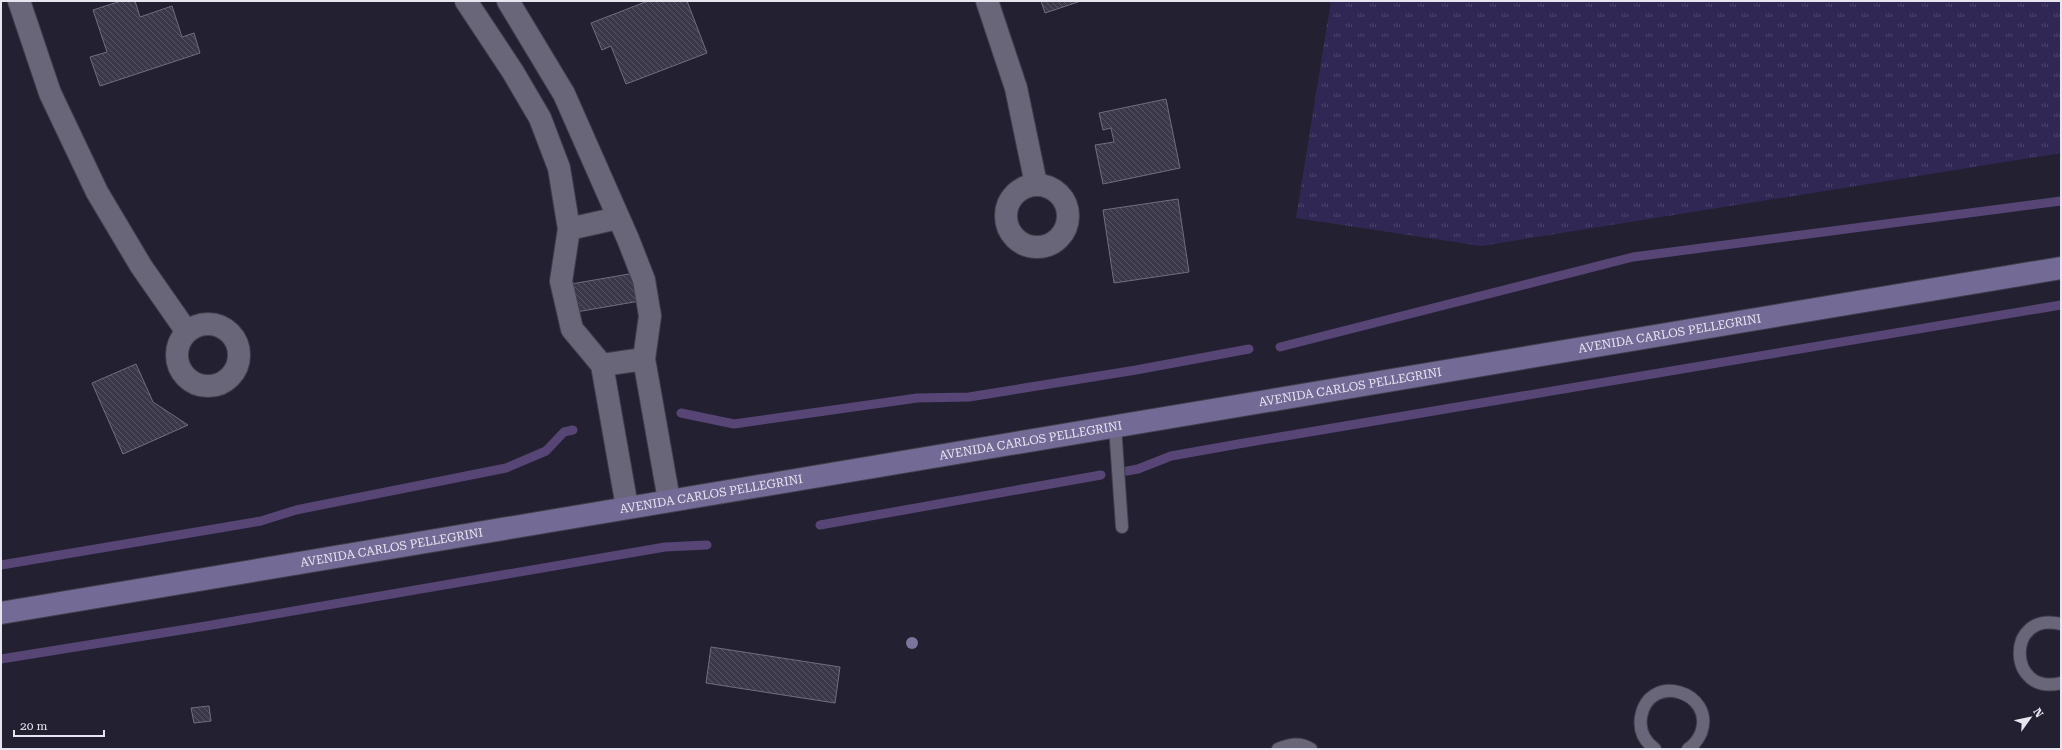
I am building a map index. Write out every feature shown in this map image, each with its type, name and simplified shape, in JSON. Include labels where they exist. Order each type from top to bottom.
[{"type":"main road","name":"AVENIDA CARLOS PELLEGRINI","points":[[1,613],[2061,268]]},
{"type":"street","points":[[19,1],[50,94],[97,192],[140,266],[187,332]]},
{"type":"street","points":[[466,1],[513,72],[540,118],[559,168],[569,229],[561,281],[572,329],[602,365],[627,507]]},
{"type":"street","points":[[508,1],[564,94],[644,280],[650,316],[644,359],[669,500]]},
{"type":"street","points":[[987,1],[1016,88],[1036,184]]},
{"type":"street","points":[[569,229],[618,218]]},
{"type":"street","points":[[602,365],[644,359]]},
{"type":"lane","points":[[1115,426],[1122,527]]},
{"type":"lane","points":[[2061,624],[2043,622],[2033,627],[2025,634],[2020,643],[2019,653],[2020,663],[2025,672],[2033,680],[2047,684],[2061,683]]},
{"type":"lane","points":[[1655,749],[1646,742],[1641,732],[1640,722],[1642,712],[1654,695],[1663,691],[1674,690],[1684,693],[1693,699],[1703,718],[1703,728],[1699,738],[1688,749]]},
{"type":"lane","points":[[1278,749],[1287,745],[1298,744],[1311,749]]},
{"type":"green space","points":[[1331,1],[2061,1],[2061,153],[1481,246],[1296,218]]},
{"type":"building","points":[[121,1],[135,1],[140,17],[172,6],[182,37],[194,33],[200,53],[100,86],[90,57],[107,52],[93,10]]},
{"type":"building","points":[[648,1],[687,1],[707,53],[626,84],[611,46],[602,50],[591,23]]},
{"type":"building","points":[[1041,1],[1081,1],[1045,13]]},
{"type":"building","points":[[1166,99],[1180,168],[1103,184],[1095,145],[1114,142],[1111,128],[1103,130],[1099,113]]},
{"type":"building","points":[[1178,199],[1189,272],[1114,283],[1103,210]]},
{"type":"building","points":[[652,270],[657,298],[559,315],[554,287]]},
{"type":"building","points":[[136,364],[153,402],[188,425],[123,454],[92,383]]},
{"type":"building","points":[[711,647],[840,667],[835,703],[706,683]]},
{"type":"building","points":[[209,706],[211,721],[194,723],[191,708]]},
{"type":"waterway","points":[[1280,347],[1633,257],[2061,201]]},
{"type":"waterway","points":[[1127,471],[1138,469],[1171,456],[1244,443],[2061,305]]},
{"type":"waterway","points":[[681,413],[734,424],[917,398],[969,397],[1136,370],[1249,349]]},
{"type":"waterway","points":[[1,565],[261,521],[296,510],[506,468],[546,451],[564,432],[573,430]]},
{"type":"waterway","points":[[820,525],[1101,475]]},
{"type":"waterway","points":[[1,659],[206,626],[665,547],[707,545]]}]
